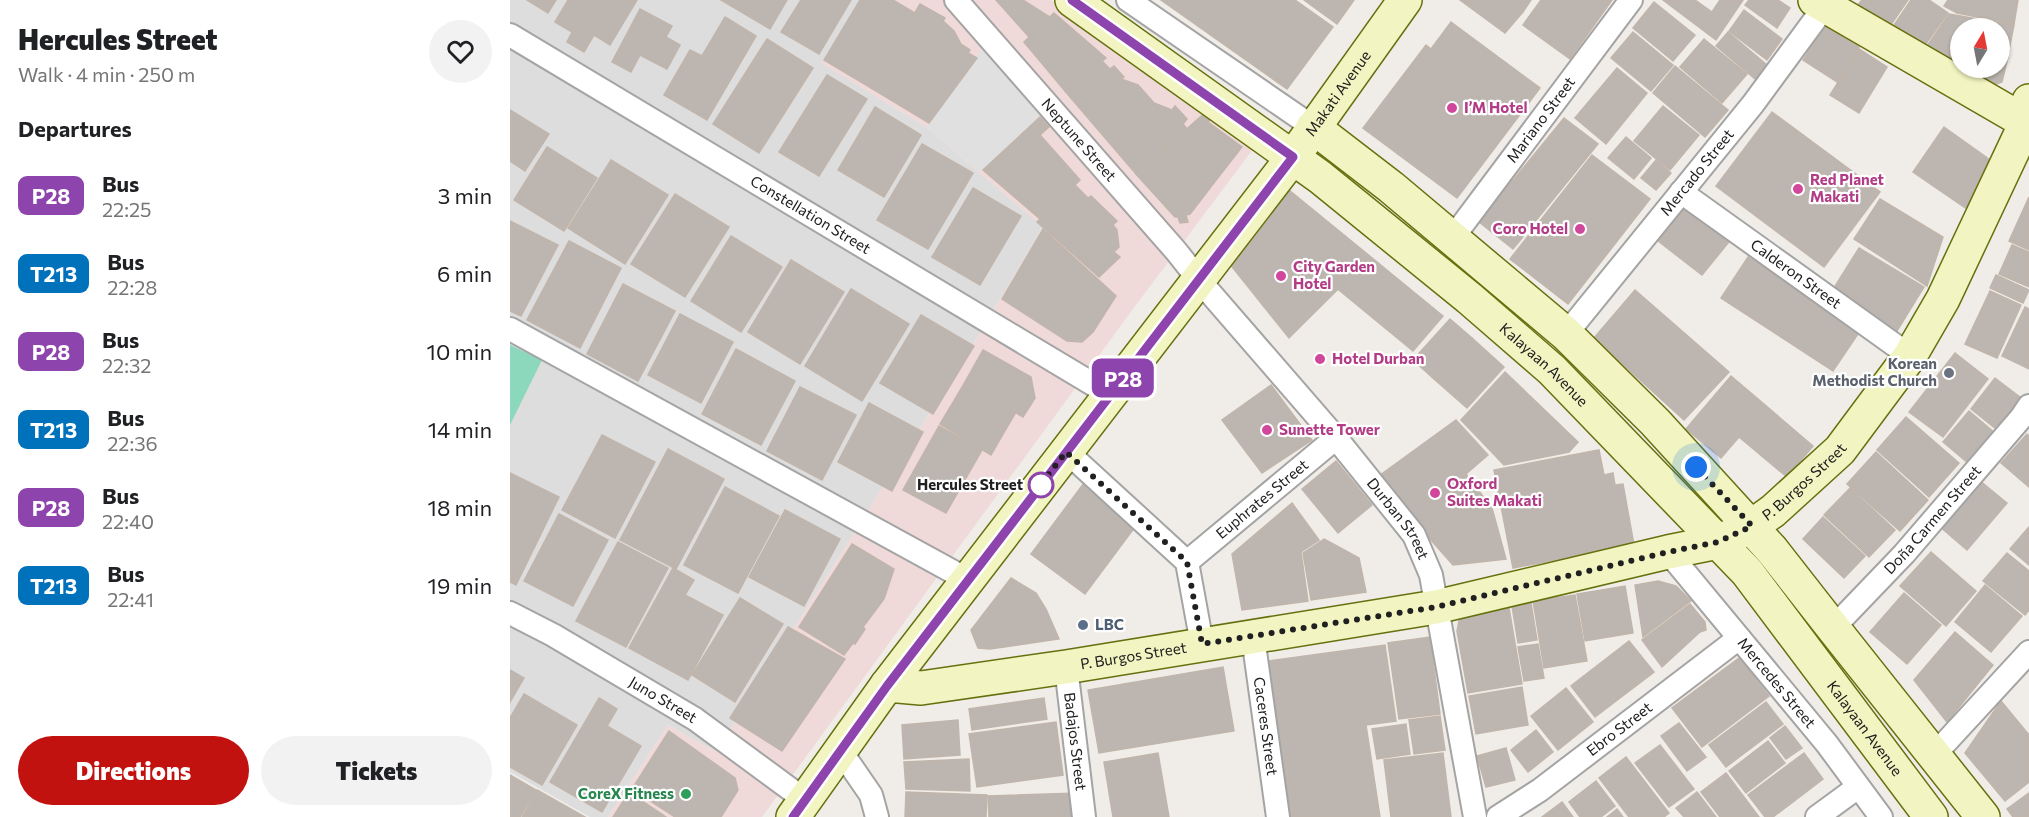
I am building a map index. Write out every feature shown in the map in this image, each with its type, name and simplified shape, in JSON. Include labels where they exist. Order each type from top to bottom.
[{"type":"main road","name":"Kalayaan Avenue","points":[[1072,0],[1293,157],[1469,298],[1552,370],[1747,572],[1931,817]]},
{"type":"main road","name":"Makati Avenue","points":[[799,809],[887,686],[1293,157],[1405,0]]},
{"type":"main road","points":[[1820,3],[2028,116]]},
{"type":"main road","name":"P. Burgos Street","points":[[887,686],[921,688],[1436,607],[1718,542],[1752,526],[1773,511],[1840,450],[1910,356],[1943,299],[2028,116]]},
{"type":"main road","points":[[1313,127],[1391,187],[1451,240],[1566,334],[1655,422],[1772,549],[1983,817]]},
{"type":"street","name":"Neptune Street","points":[[956,0],[1199,280]]},
{"type":"street","points":[[1128,0],[1313,127]]},
{"type":"street","name":"Mariano Street","points":[[1451,240],[1631,0]]},
{"type":"street","name":"Mercado Street","points":[[1566,334],[1753,104],[1820,3]]},
{"type":"street","name":"Constellation Street","points":[[510,35],[1111,395]]},
{"type":"street","name":"Calderon Street","points":[[1681,192],[1910,356]]},
{"type":"street","name":"Durban Street","points":[[1199,280],[1336,438],[1414,535],[1431,575],[1475,817]]},
{"type":"street","points":[[510,329],[968,580]]},
{"type":"street","name":"Doña Carmen Street","points":[[1833,628],[1904,554],[2027,416]]},
{"type":"street","name":"Euphrates Street","points":[[1187,562],[1336,438]]},
{"type":"street","points":[[1066,452],[1187,562],[1202,644]]},
{"type":"street","name":"Mercedes Street","points":[[1668,552],[1827,744],[1881,817]]},
{"type":"street","name":"Juno Street","points":[[510,613],[553,635],[695,719],[799,809]]},
{"type":"street","name":"Caceres Street","points":[[1253,637],[1278,817]]},
{"type":"street","name":"Ebro Street","points":[[1498,817],[1540,790],[1739,638]]},
{"type":"street","points":[[1935,755],[2029,652]]},
{"type":"street","name":"Badajos Street","points":[[1066,667],[1084,817]]},
{"type":"street","points":[[840,750],[870,795],[877,817]]},
{"type":"street","points":[[1817,817],[1858,787]]},
{"type":"shaded area","points":[[510,0],[860,0],[822,63],[926,127],[1043,227],[977,338],[716,752],[668,725],[608,817],[590,817],[510,772]]},
{"type":"shaded area","points":[[860,0],[1051,0],[1254,148],[1133,309],[762,817],[608,817],[668,725],[716,752],[977,338],[1043,227],[926,127],[821,63]]},
{"type":"shaded area","points":[[982,49],[1041,115],[980,172],[926,127]]},
{"type":"green space","points":[[510,345],[542,360],[510,425]]},
{"type":"building","points":[[527,0],[556,0],[548,13]]},
{"type":"building","points":[[568,0],[637,0],[610,45],[594,35],[584,52],[567,42],[572,32],[555,22]]},
{"type":"building","points":[[721,0],[787,0],[770,29]]},
{"type":"building","points":[[801,0],[851,0],[819,54],[781,32]]},
{"type":"building","points":[[860,0],[893,0],[915,13],[871,88],[824,60]]},
{"type":"building","points":[[996,0],[1023,0],[1050,17],[1029,37]]},
{"type":"building","points":[[1161,0],[1295,0],[1333,27],[1287,89]]},
{"type":"building","points":[[1304,0],[1354,0],[1337,24]]},
{"type":"building","points":[[1460,0],[1506,0],[1523,12],[1505,33]]},
{"type":"building","points":[[1506,0],[1531,0],[1523,12]]},
{"type":"building","points":[[1541,0],[1612,0],[1570,59],[1523,25]]},
{"type":"building","points":[[1663,0],[1695,0],[1712,12],[1720,0],[1743,0],[1716,40]]},
{"type":"building","points":[[1749,0],[1778,0],[1790,8],[1777,28],[1745,5]]},
{"type":"building","points":[[1862,0],[1908,0],[1888,29],[1856,7]]},
{"type":"building","points":[[1911,0],[1929,0],[1948,13],[1923,48],[1892,28]]},
{"type":"building","points":[[1948,0],[2018,0],[2014,24],[2010,23],[2010,18],[1983,18],[1957,13],[1944,6]]},
{"type":"building","points":[[1654,2],[1695,35],[1673,61],[1633,28]]},
{"type":"building","points":[[920,4],[945,18],[943,21],[954,31],[961,44],[970,50],[968,53],[977,58],[929,123],[871,88]]},
{"type":"building","points":[[640,9],[672,26],[666,37],[680,45],[667,69],[640,55],[631,72],[612,62]]},
{"type":"building","points":[[1744,10],[1782,39],[1767,60],[1729,31]]},
{"type":"building","points":[[1054,13],[1106,58],[1065,91],[1024,42]]},
{"type":"building","points":[[1949,14],[1972,18],[1950,18],[1950,60],[1927,46]]},
{"type":"building","points":[[725,17],[756,36],[707,120],[664,95],[690,50],[702,56]]},
{"type":"building","name":"I’M Hotel","points":[[1451,22],[1540,88],[1457,198],[1363,128],[1426,45],[1431,49]]},
{"type":"building","points":[[2010,24],[2014,25],[2010,45]]},
{"type":"building","points":[[1825,26],[1859,47],[1837,82],[1803,60]]},
{"type":"building","points":[[1633,32],[1673,65],[1651,91],[1611,58]]},
{"type":"building","points":[[1728,32],[1767,65],[1755,79],[1716,46]]},
{"type":"building","points":[[767,39],[813,68],[759,153],[713,124]]},
{"type":"building","points":[[1704,39],[1747,74],[1722,103],[1680,67]]},
{"type":"building","points":[[1859,49],[1887,67],[1859,113],[1830,95]]},
{"type":"building","points":[[1102,61],[1110,69],[1114,66],[1124,77],[1121,79],[1138,85],[1154,103],[1172,110],[1175,106],[1187,119],[1183,124],[1187,129],[1136,174],[1065,91]]},
{"type":"building","points":[[1675,66],[1728,110],[1705,137],[1653,93]]},
{"type":"building","points":[[1617,68],[1647,93],[1606,144],[1575,118]]},
{"type":"building","points":[[827,75],[867,99],[819,176],[779,152]]},
{"type":"building","points":[[1984,78],[2003,78],[2002,82],[1994,85]]},
{"type":"building","points":[[1663,106],[1699,135],[1670,170],[1634,141]]},
{"type":"building","points":[[875,107],[921,135],[884,197],[838,170]]},
{"type":"building","points":[[510,110],[549,134],[525,171],[510,161]]},
{"type":"building","points":[[1206,112],[1213,116],[1208,122],[1242,147],[1210,188],[1164,149]]},
{"type":"building","name":"Red Planet Makati","points":[[1772,112],[1880,192],[1824,267],[1716,186]]},
{"type":"building","points":[[1040,117],[1049,127],[1040,135],[1080,180],[1040,219],[983,170]]},
{"type":"building","points":[[1564,118],[1598,144],[1513,249],[1479,222]]},
{"type":"building","points":[[1944,127],[2000,167],[1977,216],[1913,172]]},
{"type":"building","points":[[1626,137],[1651,158],[1634,179],[1608,158]]},
{"type":"building","points":[[922,144],[973,173],[928,249],[877,220]]},
{"type":"building","points":[[547,147],[597,178],[564,231],[514,200]]},
{"type":"building","points":[[1164,149],[1210,188],[1190,214],[1186,215],[1188,222],[1180,223],[1178,217],[1175,217],[1136,174]]},
{"type":"building","name":"Coro Hotel","points":[[1592,155],[1650,199],[1568,304],[1510,259]]},
{"type":"building","points":[[611,160],[668,195],[625,264],[568,228]]},
{"type":"building","points":[[1656,160],[1671,173],[1656,190],[1641,178]]},
{"type":"building","points":[[1075,185],[1088,198],[1091,196],[1117,221],[1113,225],[1117,230],[1119,247],[1114,252],[1120,257],[1099,277],[1037,222]]},
{"type":"building","points":[[973,188],[1021,216],[980,285],[932,257]]},
{"type":"building","points":[[1289,190],[1443,316],[1413,351],[1260,225]]},
{"type":"building","points":[[675,194],[729,227],[685,297],[631,264]]},
{"type":"building","points":[[2029,197],[2029,250],[2009,241]]},
{"type":"building","points":[[1880,199],[1943,237],[1927,286],[1854,239]]},
{"type":"building","points":[[1688,204],[1732,238],[1702,275],[1658,241]]},
{"type":"building","points":[[510,221],[558,245],[521,316],[510,311]]},
{"type":"building","name":"City Garden Hotel","points":[[1260,225],[1338,289],[1289,338],[1229,263]]},
{"type":"building","points":[[1043,229],[1116,296],[1093,332],[1082,342],[1067,341],[1002,299]]},
{"type":"building","points":[[731,236],[782,267],[741,332],[691,301]]},
{"type":"building","points":[[569,241],[621,268],[580,348],[527,320]]},
{"type":"building","points":[[2012,245],[2029,252],[2029,287],[1999,274]]},
{"type":"building","points":[[1859,248],[1924,287],[1897,331],[1832,291]]},
{"type":"building","points":[[1748,257],[1860,331],[1833,371],[1721,298]]},
{"type":"building","points":[[791,260],[844,292],[800,364],[748,332]]},
{"type":"building","points":[[1996,275],[2029,290],[2023,303],[1990,288]]},
{"type":"building","points":[[623,284],[675,311],[638,381],[587,354]]},
{"type":"building","points":[[851,289],[909,324],[862,401],[805,366]]},
{"type":"building","points":[[1635,290],[1729,372],[1684,420],[1594,338]]},
{"type":"building","points":[[1990,291],[2021,305],[1997,358],[1965,344]]},
{"type":"building","points":[[2025,307],[2029,309],[2029,369],[2002,356]]},
{"type":"building","points":[[680,314],[733,342],[701,403],[648,375]]},
{"type":"building","points":[[921,315],[974,346],[933,414],[880,383]]},
{"type":"building","points":[[1450,319],[1472,338],[1434,379],[1413,360]]},
{"type":"building","points":[[1472,338],[1504,367],[1467,408],[1434,379]]},
{"type":"building","points":[[736,349],[795,381],[761,445],[702,414]]},
{"type":"building","points":[[983,350],[1031,377],[1035,398],[1023,417],[965,382]]},
{"type":"building","points":[[1955,353],[1988,379],[1943,437],[1909,412]]},
{"type":"building","points":[[1505,372],[1578,442],[1569,452],[1504,465],[1461,420]]},
{"type":"building","points":[[1731,376],[1813,446],[1787,477],[1739,437],[1721,458],[1686,429]]},
{"type":"building","points":[[1995,378],[2021,398],[1996,429],[1971,409]]},
{"type":"building","points":[[965,382],[1016,412],[1006,429],[955,399]]},
{"type":"building","name":"Sunette Tower","points":[[1271,385],[1312,440],[1262,473],[1222,420]]},
{"type":"building","points":[[800,387],[856,415],[822,480],[767,451]]},
{"type":"building","points":[[955,399],[1006,429],[991,455],[940,424]]},
{"type":"building","points":[[869,403],[923,432],[892,491],[838,462]]},
{"type":"building","points":[[1969,411],[1995,433],[1968,463],[1943,442]]},
{"type":"building","points":[[1906,417],[1959,463],[1929,497],[1877,450]]},
{"type":"building","name":"Oxford Suites Makati","points":[[1456,420],[1488,455],[1466,474],[1492,508],[1506,559],[1453,565],[1376,478]]},
{"type":"building","points":[[939,426],[982,450],[946,513],[903,490]]},
{"type":"building","points":[[2027,434],[2029,436],[2029,487],[2001,463]]},
{"type":"building","points":[[602,435],[655,462],[615,538],[562,510]]},
{"type":"building","points":[[668,449],[724,479],[676,569],[620,540]]},
{"type":"building","points":[[1599,450],[1604,475],[1613,473],[1615,485],[1623,484],[1634,545],[1513,568],[1494,470]]},
{"type":"building","points":[[1876,452],[1928,500],[1900,531],[1847,484]]},
{"type":"building","points":[[1336,461],[1372,505],[1338,533],[1302,489]]},
{"type":"building","points":[[510,473],[559,497],[516,585],[510,582]]},
{"type":"building","points":[[1979,480],[2007,503],[1967,550],[1939,526]]},
{"type":"building","points":[[1084,483],[1138,523],[1085,594],[1031,554]]},
{"type":"building","points":[[725,487],[779,516],[738,593],[684,565]]},
{"type":"building","points":[[1850,488],[1895,530],[1869,557],[1824,515]]},
{"type":"building","points":[[1292,503],[1319,540],[1301,552],[1308,601],[1242,610],[1232,554]]},
{"type":"building","points":[[785,510],[840,539],[804,606],[749,577]]},
{"type":"building","points":[[559,514],[608,540],[573,606],[524,581]]},
{"type":"building","points":[[1823,517],[1865,556],[1844,578],[1803,539]]},
{"type":"building","points":[[2029,527],[2029,565],[2010,549]]},
{"type":"building","points":[[1324,539],[1359,558],[1366,592],[1311,600],[1303,553]]},
{"type":"building","points":[[618,542],[668,568],[626,647],[576,621]]},
{"type":"building","points":[[852,544],[894,569],[884,599],[863,627],[865,629],[855,644],[853,643],[844,655],[799,627]]},
{"type":"building","points":[[1931,552],[1976,591],[1946,626],[1900,586]]},
{"type":"building","points":[[2007,553],[2029,571],[2029,610],[2025,615],[1983,581]]},
{"type":"building","points":[[673,568],[694,580],[685,595],[723,615],[688,680],[629,648]]},
{"type":"building","points":[[1011,578],[1036,593],[1059,639],[990,649],[978,648],[971,630]]},
{"type":"building","points":[[1658,581],[1676,586],[1691,601],[1643,637],[1635,585]]},
{"type":"building","points":[[1985,585],[2022,616],[1991,652],[1955,622]]},
{"type":"building","points":[[1625,586],[1633,633],[1585,641],[1577,594]]},
{"type":"building","points":[[1904,593],[1941,625],[1907,664],[1870,632]]},
{"type":"building","points":[[1575,595],[1587,661],[1544,668],[1533,601]]},
{"type":"building","points":[[740,598],[783,624],[735,702],[692,675]]},
{"type":"building","points":[[1531,603],[1537,640],[1518,643],[1512,606]]},
{"type":"building","points":[[1690,604],[1705,622],[1706,630],[1700,632],[1662,667],[1642,640]]},
{"type":"building","points":[[1509,608],[1522,684],[1468,693],[1457,631],[1459,621],[1466,615]]},
{"type":"building","points":[[788,627],[845,659],[782,751],[730,718]]},
{"type":"building","points":[[1955,632],[1993,665],[1947,722],[1914,680]]},
{"type":"building","points":[[1430,637],[1440,714],[1399,719],[1388,643]]},
{"type":"building","points":[[1629,641],[1654,672],[1595,717],[1571,686]]},
{"type":"building","points":[[1538,644],[1544,678],[1524,681],[1518,647]]},
{"type":"building","points":[[1385,645],[1396,721],[1366,725],[1380,817],[1290,817],[1268,661]]},
{"type":"building","points":[[1739,658],[1769,696],[1702,747],[1672,708]]},
{"type":"building","points":[[1223,667],[1234,731],[1099,753],[1088,690]]},
{"type":"building","points":[[510,670],[524,678],[510,702]]},
{"type":"building","points":[[1522,687],[1528,725],[1476,734],[1469,696]]},
{"type":"building","points":[[1566,688],[1593,722],[1558,750],[1531,716]]},
{"type":"building","points":[[524,694],[577,725],[542,785],[510,767],[510,718]]},
{"type":"building","points":[[599,698],[617,709],[607,726],[641,746],[602,812],[550,782]]},
{"type":"building","points":[[1044,698],[1047,719],[972,730],[969,709]]},
{"type":"building","points":[[2001,701],[2029,735],[2029,782],[2005,801],[1965,753]]},
{"type":"building","points":[[1766,702],[1783,724],[1726,767],[1709,745]]},
{"type":"building","points":[[1440,716],[1445,750],[1414,754],[1409,720]]},
{"type":"building","points":[[958,720],[960,755],[904,759],[902,725]]},
{"type":"building","points":[[1056,722],[1063,775],[977,787],[969,734]]},
{"type":"building","points":[[1679,723],[1706,757],[1687,771],[1661,736]]},
{"type":"building","points":[[1406,724],[1410,754],[1377,759],[1372,729]]},
{"type":"building","points":[[1785,726],[1802,748],[1786,759],[1770,738]]},
{"type":"building","points":[[1536,730],[1553,752],[1528,772],[1511,750]]},
{"type":"building","points":[[669,731],[735,778],[738,790],[721,817],[675,817],[632,789]]},
{"type":"building","points":[[1768,741],[1785,763],[1746,793],[1729,771]]},
{"type":"building","points":[[1660,745],[1694,789],[1669,807],[1635,763]]},
{"type":"building","points":[[1506,748],[1515,780],[1486,787],[1477,756]]},
{"type":"building","points":[[1158,753],[1169,817],[1113,817],[1104,762]]},
{"type":"building","points":[[1443,753],[1451,817],[1391,817],[1384,760]]},
{"type":"building","points":[[1804,753],[1823,779],[1773,817],[1765,817],[1748,795]]},
{"type":"building","points":[[1626,757],[1669,813],[1664,817],[1629,817],[1599,778]]},
{"type":"building","points":[[969,759],[970,791],[906,789],[904,762]]},
{"type":"building","points":[[1726,773],[1759,817],[1720,817],[1701,792]]},
{"type":"building","points":[[510,775],[536,790],[520,817],[510,817]]},
{"type":"building","points":[[1596,781],[1615,806],[1601,817],[1580,817],[1569,802]]},
{"type":"building","points":[[537,790],[585,817],[522,817]]},
{"type":"building","points":[[629,792],[666,817],[613,817]]},
{"type":"building","points":[[906,792],[987,795],[986,817],[905,817]]},
{"type":"building","points":[[1697,792],[1716,817],[1684,817],[1676,808]]},
{"type":"building","points":[[1078,793],[1079,817],[989,817],[988,796]]},
{"type":"building","points":[[2029,793],[2029,817],[2013,817],[2007,809]]},
{"type":"building","points":[[1562,802],[1573,817],[1542,817]]},
{"type":"building","points":[[1617,809],[1623,817],[1607,817]]},
{"type":"bus line","name":"P28","points":[[793,817],[887,686],[1293,157],[1072,0]]},
{"type":"place","name":"I’M Hotel","points":[[1452,108]]},
{"type":"place","name":"Red Planet Makati","points":[[1798,189]]},
{"type":"place","name":"Coro Hotel","points":[[1580,229]]},
{"type":"place","name":"City Garden Hotel","points":[[1281,276]]},
{"type":"place","name":"Hotel Durban","points":[[1320,359]]},
{"type":"place","name":"Korean Methodist Church","points":[[1949,373]]},
{"type":"place","name":"Sunette Tower","points":[[1267,430]]},
{"type":"place","name":"Hercules Street","points":[[1041,485]]},
{"type":"place","name":"Oxford Suites Makati","points":[[1435,493]]},
{"type":"place","name":"LBC","points":[[1083,625]]},
{"type":"place","name":"CoreX Fitness","points":[[686,794]]},
{"type":"route","points":[[1041,485],[1038,488],[1066,452],[1187,562],[1202,644],[1436,607],[1718,542],[1752,526],[1696,467]]}]
